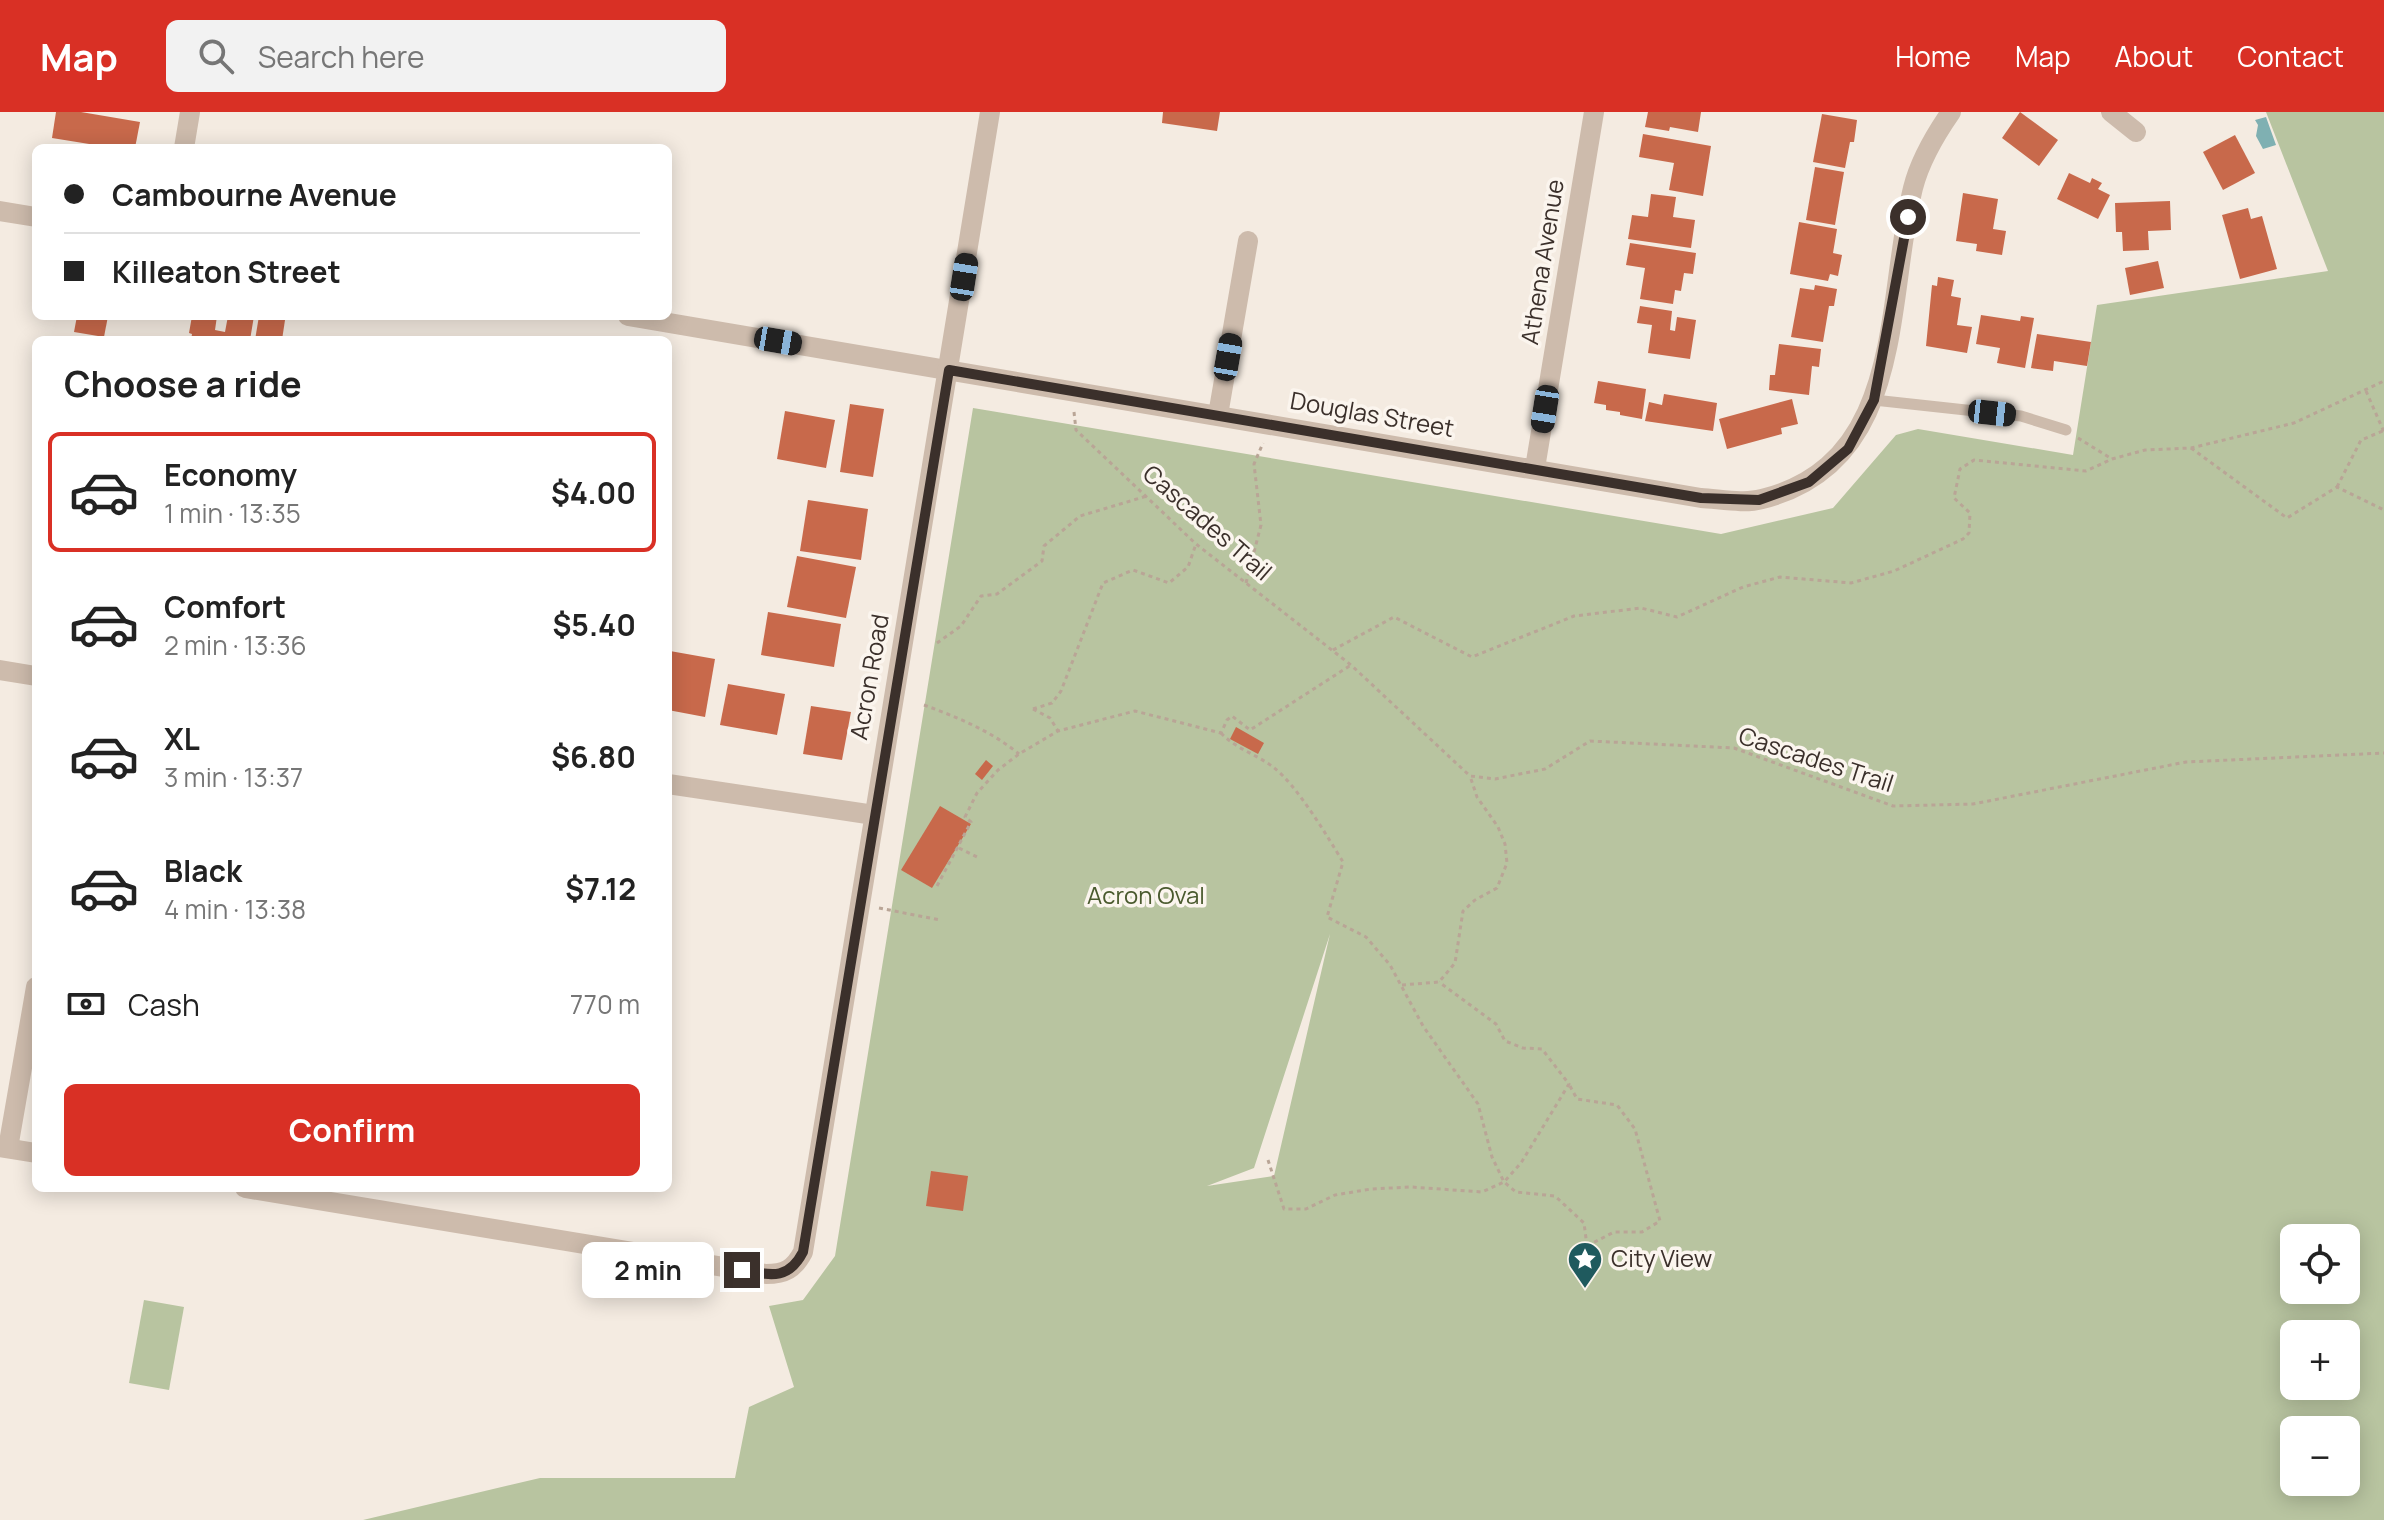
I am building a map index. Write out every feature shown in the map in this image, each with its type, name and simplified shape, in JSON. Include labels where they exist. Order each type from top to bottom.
[{"type":"street","points":[[185,144],[190,112]]},
{"type":"street","name":"Acron Road","points":[[290,1192],[766,1274],[788,1271],[797,1264],[803,1252],[990,112]]},
{"type":"street","name":"Athena Avenue","points":[[1535,468],[1594,112]]},
{"type":"street","name":"Douglas Street","points":[[652,320],[1701,498],[1759,500],[1809,482],[1848,449],[1874,400],[1914,186],[1933,138],[1951,112]]},
{"type":"street","points":[[2111,112],[2136,132]]},
{"type":"street","points":[[0,211],[32,216]]},
{"type":"street","points":[[1218,415],[1248,241]]},
{"type":"street","points":[[0,670],[32,675]]},
{"type":"street","points":[[672,785],[874,815]]},
{"type":"street","points":[[32,1007],[4,1148],[32,1152]]},
{"type":"lane","points":[[1874,400],[2021,416],[2066,430]]},
{"type":"path","points":[[1332,650],[1394,617],[1472,657],[1574,616],[1641,608],[1677,617],[1743,587],[1780,577],[1851,583],[1894,571],[1963,539],[1969,533],[1970,513],[1954,498],[1960,469],[1974,460],[2086,471],[2112,459],[2145,450],[2191,448],[2294,423],[2384,381]]},
{"type":"path","name":"Cascades Trail","points":[[1071,391],[1076,430],[1196,544],[1351,665],[1470,776],[1495,779],[1545,769],[1590,741],[1734,748],[1893,806],[1973,804],[2186,762],[2384,753]]},
{"type":"path","points":[[2191,448],[2287,518],[2337,487],[2361,440],[2383,432],[2366,391]]},
{"type":"path","points":[[1246,583],[1261,525],[1254,464],[1271,424]]},
{"type":"path","points":[[2066,430],[2112,459]]},
{"type":"path","points":[[2337,487],[2384,510]]},
{"type":"path","points":[[937,643],[961,626],[981,596],[997,594],[1042,561],[1044,546],[1080,516],[1147,496]]},
{"type":"path","points":[[1058,731],[1050,718],[1033,709],[1052,703],[1061,691],[1103,583],[1133,570],[1169,583],[1188,567],[1196,544]]},
{"type":"path","points":[[1221,733],[1232,716],[1250,730],[1351,665]]},
{"type":"path","points":[[924,705],[960,718],[1019,754]]},
{"type":"path","points":[[937,886],[971,822],[965,817],[977,793],[998,770],[1058,731],[1135,711],[1221,733],[1245,752],[1274,768],[1304,803],[1343,862],[1327,917],[1366,937],[1402,985],[1423,1026],[1478,1104],[1492,1157],[1504,1182],[1516,1192],[1555,1196],[1584,1223],[1587,1246],[1585,1290]]},
{"type":"path","points":[[1439,982],[1455,963],[1463,911],[1497,888],[1507,863],[1505,844],[1498,827],[1477,797],[1470,776]]},
{"type":"path","points":[[959,848],[977,857]]},
{"type":"path","points":[[859,905],[940,920]]},
{"type":"path","points":[[1402,985],[1439,982],[1496,1024],[1505,1041],[1523,1048],[1542,1049],[1577,1099],[1617,1105],[1635,1129],[1660,1221],[1642,1232],[1614,1232],[1587,1246]]},
{"type":"path","points":[[1268,1160],[1284,1209],[1306,1209],[1335,1195],[1371,1189],[1411,1187],[1482,1192],[1504,1182],[1521,1163],[1569,1084]]},
{"type":"green space","name":"Acron Oval","points":[[2266,112],[2384,112],[2384,1520],[363,1520],[540,1478],[735,1478],[749,1407],[794,1387],[769,1306],[803,1300],[835,1256],[973,408],[1721,534],[1833,508],[1896,435],[1918,429],[2073,455],[2097,305],[2328,271]],"holes":[[[1330,934],[1274,1176],[1207,1186],[1254,1168]]]},
{"type":"green space","points":[[144,1300],[184,1307],[169,1390],[129,1383]]},
{"type":"water","points":[[2266,117],[2276,145],[2263,149],[2256,136],[2258,125],[2255,120]]},
{"type":"building","points":[[56,112],[81,112],[140,122],[136,144],[89,144],[52,138]]},
{"type":"building","points":[[1163,112],[1220,112],[1217,131],[1162,123]]},
{"type":"building","points":[[1648,112],[1701,112],[1698,132],[1645,127]]},
{"type":"building","points":[[2020,112],[2058,140],[2039,166],[2002,138]]},
{"type":"building","points":[[1822,114],[1857,120],[1854,142],[1850,142],[1845,168],[1813,162]]},
{"type":"building","points":[[1643,134],[1711,146],[1703,196],[1669,190],[1674,163],[1639,157]]},
{"type":"building","points":[[2235,135],[2255,173],[2223,190],[2203,152]]},
{"type":"building","points":[[1815,167],[1844,172],[1835,225],[1806,220]]},
{"type":"building","points":[[2069,173],[2090,183],[2092,178],[2102,183],[2098,189],[2110,195],[2098,219],[2057,199]]},
{"type":"building","points":[[1963,193],[1998,199],[1993,229],[2006,231],[2002,255],[1976,251],[1977,244],[1956,241]]},
{"type":"building","points":[[1651,194],[1676,197],[1673,217],[1695,220],[1691,248],[1628,239],[1632,215],[1648,217]]},
{"type":"building","points":[[2170,201],[2171,230],[2148,231],[2149,250],[2123,251],[2122,232],[2116,232],[2115,203]]},
{"type":"building","points":[[2248,208],[2251,219],[2262,216],[2277,269],[2240,279],[2222,215]]},
{"type":"building","points":[[1799,222],[1837,229],[1833,253],[1842,255],[1838,276],[1830,274],[1828,281],[1790,274]]},
{"type":"building","points":[[1630,243],[1696,253],[1693,274],[1684,273],[1681,291],[1675,290],[1673,304],[1640,299],[1645,268],[1626,265]]},
{"type":"building","points":[[2158,261],[2164,288],[2130,295],[2125,268]]},
{"type":"building","points":[[1938,277],[1954,280],[1951,296],[1961,298],[1957,325],[1972,327],[1967,353],[1926,346],[1932,285],[1937,286]]},
{"type":"building","points":[[1815,285],[1837,289],[1834,306],[1829,306],[1823,342],[1791,337],[1800,288],[1814,290]]},
{"type":"building","points":[[1640,306],[1672,311],[1670,330],[1675,331],[1677,317],[1696,320],[1690,359],[1648,353],[1652,325],[1637,323]]},
{"type":"building","points":[[1981,315],[2020,321],[2021,316],[2034,318],[2025,368],[1997,363],[2000,348],[1976,344]]},
{"type":"building","points":[[76,320],[107,320],[104,336],[74,332]]},
{"type":"building","points":[[191,320],[216,320],[215,330],[225,332],[227,320],[253,320],[251,336],[192,336],[189,333]]},
{"type":"building","points":[[258,320],[285,320],[283,336],[256,336]]},
{"type":"building","points":[[2037,334],[2091,342],[2087,366],[2054,361],[2053,371],[2031,368]]},
{"type":"building","points":[[1779,344],[1821,349],[1819,367],[1812,366],[1809,395],[1769,390],[1770,375],[1775,375]]},
{"type":"building","points":[[1598,381],[1646,389],[1642,419],[1620,415],[1620,412],[1606,410],[1606,405],[1594,403]]},
{"type":"building","points":[[1664,394],[1717,403],[1713,431],[1645,421],[1649,402],[1662,405]]},
{"type":"building","points":[[1792,399],[1798,424],[1781,428],[1782,434],[1727,449],[1719,419]]},
{"type":"building","points":[[850,404],[884,409],[873,477],[840,472]]},
{"type":"building","points":[[785,411],[835,420],[826,468],[777,459]]},
{"type":"building","points":[[808,500],[868,509],[861,560],[800,551]]},
{"type":"building","points":[[797,556],[856,567],[846,618],[787,607]]},
{"type":"building","points":[[768,612],[841,624],[834,667],[761,655]]},
{"type":"building","points":[[672,651],[715,659],[705,717],[672,711]]},
{"type":"building","points":[[728,684],[785,694],[777,735],[720,725]]},
{"type":"building","points":[[811,706],[851,712],[842,760],[803,754]]},
{"type":"building","points":[[1236,727],[1264,743],[1258,754],[1230,739]]},
{"type":"building","points":[[986,760],[993,766],[982,780],[975,774]]},
{"type":"building","points":[[940,806],[971,824],[932,888],[901,870]]},
{"type":"building","points":[[931,1171],[968,1176],[963,1211],[926,1206]]},
{"type":"place","name":"City View","points":[[1585,1290]]},
{"type":"route","points":[[742,1270],[766,1274],[788,1271],[797,1264],[803,1252],[949,370],[1701,498],[1759,500],[1809,482],[1848,449],[1874,400],[1908,217]]}]
